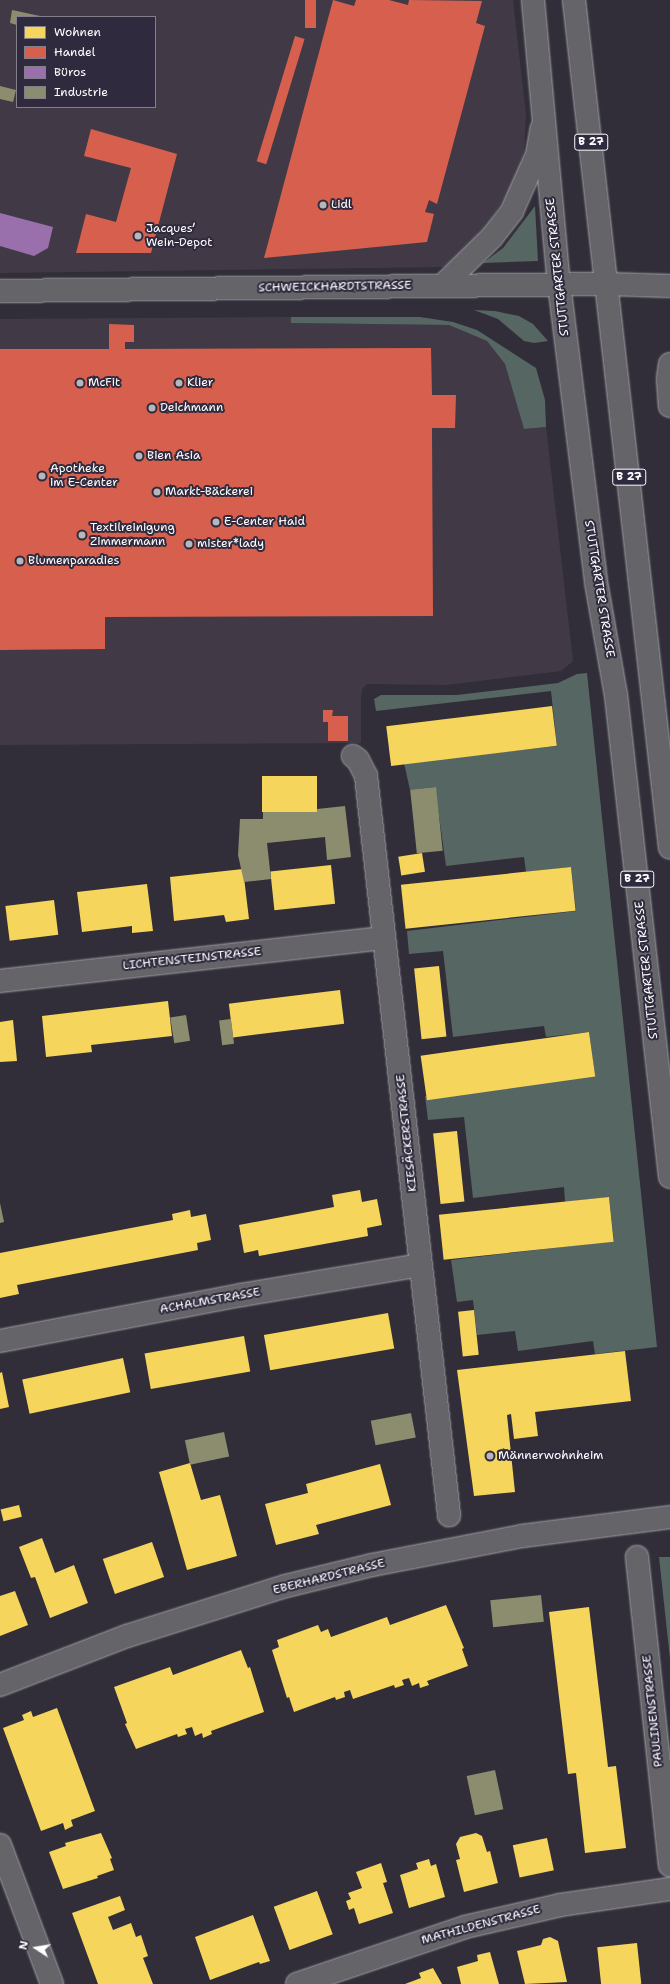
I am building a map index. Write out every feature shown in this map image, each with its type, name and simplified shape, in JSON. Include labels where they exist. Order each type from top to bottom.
[{"type":"street","name":"STUTTGARTER STRASSE","points":[[533,0],[543,123],[559,284],[596,582],[616,695],[670,1177]]},
{"type":"street","name":"B 27","points":[[574,0],[670,848]]},
{"type":"street","points":[[442,286],[492,237],[512,211],[538,155],[543,123]]},
{"type":"street","name":"SCHWEICKHARDTSTRASSE","points":[[0,291],[559,284],[670,286]]},
{"type":"street","points":[[670,364],[668,379],[670,406]]},
{"type":"street","name":"KIESÄCKERSTRASSE","points":[[353,756],[358,760],[366,776],[449,1515]]},
{"type":"street","name":"LICHTENSTEINSTRASSE","points":[[0,981],[384,938]]},
{"type":"street","name":"ACHALMSTRASSE","points":[[0,1341],[226,1298],[420,1265]]},
{"type":"street","name":"EBERHARDSTRASSE","points":[[0,1685],[127,1636],[286,1586],[372,1565],[514,1538],[670,1518]]},
{"type":"street","name":"PAULINENSTRASSE","points":[[637,1557],[670,1865]]},
{"type":"street","points":[[0,1846],[52,1984]]},
{"type":"street","name":"MATHILDENSTRASSE","points":[[297,1984],[465,1927],[588,1899],[670,1889]]},
{"type":"shaded area","points":[[0,0],[513,0],[526,115],[524,152],[515,185],[484,228],[447,267],[0,273]]},
{"type":"shaded area","points":[[535,206],[538,261],[483,263],[503,248]]},
{"type":"shaded area","points":[[474,310],[495,311],[519,316],[533,324],[548,341],[534,343],[524,341],[498,319]]},
{"type":"shaded area","points":[[291,317],[292,323],[449,325],[487,341],[505,364],[524,429],[546,427],[573,661],[561,671],[446,685],[367,684],[362,689],[361,697],[361,743],[0,745],[0,319]]},
{"type":"shaded area","points":[[291,317],[420,317],[453,322],[477,330],[536,368],[545,400],[546,427],[524,429],[505,364],[487,341],[449,325],[291,323]]},
{"type":"shaded area","points":[[587,673],[657,1347],[595,1354],[593,1341],[518,1351],[515,1331],[477,1335],[473,1300],[457,1302],[451,1260],[614,1241],[609,1197],[565,1202],[564,1187],[473,1198],[464,1117],[428,1120],[425,1096],[595,1076],[589,1032],[546,1037],[544,1026],[453,1037],[443,951],[409,954],[407,931],[576,911],[571,867],[526,872],[524,857],[446,866],[435,787],[410,790],[404,763],[557,746],[551,691],[376,711],[374,699],[381,695],[457,695],[558,683],[577,674]]},
{"type":"shaded area","points":[[659,1557],[670,1557],[670,1659]]},
{"type":"building: Wohnen","points":[[552,706],[557,746],[391,766],[386,726]]},
{"type":"building: Wohnen","points":[[262,776],[317,776],[317,812],[262,812]]},
{"type":"building: Wohnen","points":[[422,853],[425,872],[401,876],[398,857]]},
{"type":"building: Wohnen","points":[[331,865],[335,904],[274,910],[270,871]]},
{"type":"building: Wohnen","points":[[571,867],[576,911],[406,929],[401,885]]},
{"type":"building: Wohnen","points":[[243,869],[249,919],[226,922],[224,915],[174,921],[170,877]]},
{"type":"building: Wohnen","points":[[147,884],[153,931],[132,933],[132,926],[82,932],[77,892]]},
{"type":"building: Wohnen","points":[[54,900],[58,935],[10,941],[5,906]]},
{"type":"building: Wohnen","points":[[439,966],[446,1037],[422,1039],[414,969]]},
{"type":"building: Wohnen","points":[[340,990],[344,1024],[233,1037],[229,1004]]},
{"type":"building: Wohnen","points":[[168,1001],[172,1036],[91,1045],[92,1052],[46,1057],[42,1016]]},
{"type":"building: Wohnen","points":[[13,1020],[17,1061],[0,1062],[0,1022]]},
{"type":"building: Wohnen","points":[[589,1032],[595,1077],[427,1100],[421,1056]]},
{"type":"building: Wohnen","points":[[457,1131],[464,1202],[441,1204],[433,1134]]},
{"type":"building: Wohnen","points":[[360,1190],[362,1202],[377,1199],[382,1225],[367,1228],[368,1236],[259,1256],[258,1250],[244,1253],[239,1225],[334,1207],[332,1195]]},
{"type":"building: Wohnen","points":[[609,1197],[614,1242],[444,1260],[439,1215]]},
{"type":"building: Wohnen","points":[[190,1210],[191,1217],[206,1214],[211,1240],[197,1243],[198,1250],[17,1285],[19,1294],[0,1298],[0,1253],[173,1220],[172,1214]]},
{"type":"building: Wohnen","points":[[474,1310],[479,1355],[463,1356],[458,1312]]},
{"type":"building: Wohnen","points":[[388,1313],[394,1348],[270,1370],[264,1335]]},
{"type":"building: Wohnen","points":[[244,1336],[250,1371],[151,1389],[145,1354]]},
{"type":"building: Wohnen","name":"Männerwohnheim","points":[[625,1351],[631,1401],[535,1412],[538,1436],[514,1439],[511,1414],[507,1415],[515,1492],[474,1496],[457,1370]]},
{"type":"building: Wohnen","points":[[123,1358],[130,1392],[30,1414],[22,1379]]},
{"type":"building: Wohnen","points":[[2,1372],[9,1407],[0,1409],[0,1373]]},
{"type":"building: Wohnen","points":[[190,1463],[201,1500],[220,1495],[237,1556],[187,1570],[159,1472]]},
{"type":"building: Wohnen","points":[[380,1464],[391,1505],[316,1525],[319,1534],[276,1545],[265,1504],[308,1493],[306,1484]]},
{"type":"building: Wohnen","points":[[19,1505],[22,1517],[3,1521],[1,1510]]},
{"type":"building: Wohnen","points":[[42,1538],[55,1573],[74,1565],[88,1603],[50,1618],[35,1577],[31,1578],[19,1547]]},
{"type":"building: Wohnen","points":[[152,1542],[164,1577],[115,1594],[103,1559]]},
{"type":"building: Wohnen","points":[[15,1591],[28,1625],[0,1636],[0,1596]]},
{"type":"building: Wohnen","points":[[446,1605],[464,1648],[462,1649],[468,1666],[427,1681],[429,1685],[420,1688],[419,1683],[412,1686],[409,1678],[402,1680],[404,1685],[395,1688],[394,1685],[353,1699],[350,1690],[344,1692],[345,1697],[336,1700],[335,1697],[294,1712],[289,1697],[287,1698],[272,1650],[279,1647],[277,1640],[318,1625],[321,1632],[328,1629],[331,1637],[387,1617],[390,1625]]},
{"type":"building: Wohnen","points":[[589,1607],[608,1767],[616,1766],[626,1848],[585,1853],[576,1773],[568,1774],[549,1612]]},
{"type":"building: Wohnen","points":[[241,1650],[248,1668],[250,1667],[264,1712],[211,1731],[212,1734],[203,1738],[202,1733],[195,1736],[192,1727],[185,1729],[187,1734],[178,1737],[177,1734],[136,1749],[125,1724],[127,1723],[114,1687],[170,1667],[173,1675]]},
{"type":"building: Wohnen","points":[[57,1708],[95,1811],[71,1820],[73,1826],[65,1830],[63,1823],[41,1831],[3,1728],[24,1720],[22,1715],[31,1711],[33,1717]]},
{"type":"building: Wohnen","points":[[101,1833],[112,1858],[110,1859],[114,1870],[97,1876],[98,1878],[63,1889],[49,1852],[66,1846],[65,1843]]},
{"type":"building: Wohnen","points":[[476,1833],[482,1836],[487,1852],[490,1851],[498,1883],[464,1892],[456,1860],[460,1859],[456,1844],[460,1837]]},
{"type":"building: Wohnen","points":[[547,1838],[554,1870],[520,1878],[513,1845]]},
{"type":"building: Wohnen","points":[[429,1859],[431,1866],[436,1864],[445,1897],[409,1908],[400,1875],[418,1869],[416,1863]]},
{"type":"building: Wohnen","points":[[381,1863],[387,1882],[383,1883],[393,1913],[359,1924],[354,1908],[349,1910],[346,1901],[351,1899],[348,1893],[362,1888],[356,1872]]},
{"type":"building: Wohnen","points":[[317,1891],[333,1934],[290,1950],[274,1907]]},
{"type":"building: Wohnen","points":[[120,1896],[125,1910],[108,1917],[113,1930],[131,1923],[136,1937],[141,1935],[148,1956],[143,1958],[153,1984],[98,1984],[72,1913]]},
{"type":"building: Wohnen","points":[[253,1915],[270,1961],[260,1964],[259,1962],[210,1980],[195,1937]]},
{"type":"building: Wohnen","points":[[550,1937],[558,1941],[567,1982],[525,1984],[517,1951],[541,1945],[543,1939]]},
{"type":"building: Wohnen","points":[[637,1943],[641,1984],[601,1984],[597,1947]]},
{"type":"building: Wohnen","points":[[490,1952],[499,1984],[461,1984],[457,1967],[478,1961],[477,1955]]},
{"type":"building: Wohnen","points":[[433,1968],[442,1984],[405,1984],[421,1978],[419,1973]]},
{"type":"building: Handel","points":[[305,0],[316,0],[316,28],[305,28]]},
{"type":"building: Handel","points":[[333,0],[354,6],[356,0],[389,0],[408,5],[409,0],[482,1],[476,23],[485,26],[437,204],[429,200],[425,212],[434,214],[427,242],[264,258]]},
{"type":"building: Handel","points":[[295,36],[305,39],[266,164],[257,161]]},
{"type":"building: Handel","points":[[91,129],[177,154],[151,253],[76,253],[86,214],[116,222],[131,168],[84,156]]},
{"type":"building: Handel","name":"E-Center Haid","points":[[109,324],[134,325],[134,342],[125,342],[125,349],[431,348],[432,395],[456,395],[455,428],[432,428],[433,616],[105,617],[105,649],[0,650],[0,349],[109,349]]},
{"type":"building: Handel","points":[[323,710],[333,710],[332,716],[348,716],[348,741],[328,741],[328,722],[323,722]]},
{"type":"building: Büros","points":[[0,213],[53,227],[48,248],[34,256],[0,246]]},
{"type":"building: Industrie","points":[[12,10],[40,16],[16,16],[16,25],[10,23]]},
{"type":"building: Industrie","points":[[0,86],[16,90],[13,102],[0,99]]},
{"type":"building: Industrie","points":[[436,787],[443,851],[417,853],[410,790]]},
{"type":"building: Industrie","points":[[345,806],[351,857],[327,860],[325,837],[267,843],[271,879],[244,882],[238,855],[240,819],[263,819],[263,812],[317,812],[317,809]]},
{"type":"building: Industrie","points":[[186,1015],[190,1041],[174,1043],[170,1018]]},
{"type":"building: Industrie","points":[[231,1019],[234,1044],[222,1045],[219,1020]]},
{"type":"building: Industrie","points":[[0,1203],[4,1222],[0,1223]]},
{"type":"building: Industrie","points":[[411,1413],[416,1438],[376,1445],[371,1421]]},
{"type":"building: Industrie","points":[[224,1432],[229,1456],[190,1465],[185,1440]]},
{"type":"building: Industrie","points":[[541,1595],[544,1622],[493,1627],[490,1600]]},
{"type":"building: Industrie","points":[[495,1770],[503,1809],[475,1815],[467,1776]]},
{"type":"place","name":"Lidl","points":[[323,205]]},
{"type":"place","name":"Jacques’ Wein-Depot","points":[[138,236]]},
{"type":"place","name":"McFit","points":[[80,383]]},
{"type":"place","name":"Klier","points":[[179,383]]},
{"type":"place","name":"Deichmann","points":[[152,408]]},
{"type":"place","name":"Bien Asia","points":[[139,456]]},
{"type":"place","name":"Apotheke im E-Center","points":[[42,476]]},
{"type":"place","name":"Markt-Bäckerei","points":[[157,492]]},
{"type":"place","name":"E-Center Haid","points":[[216,522]]},
{"type":"place","name":"Textilreinigung Zimmermann","points":[[82,535]]},
{"type":"place","name":"mister*lady","points":[[189,544]]},
{"type":"place","name":"Blumenparadies","points":[[20,561]]},
{"type":"place","name":"Männerwohnheim","points":[[490,1456]]}]
